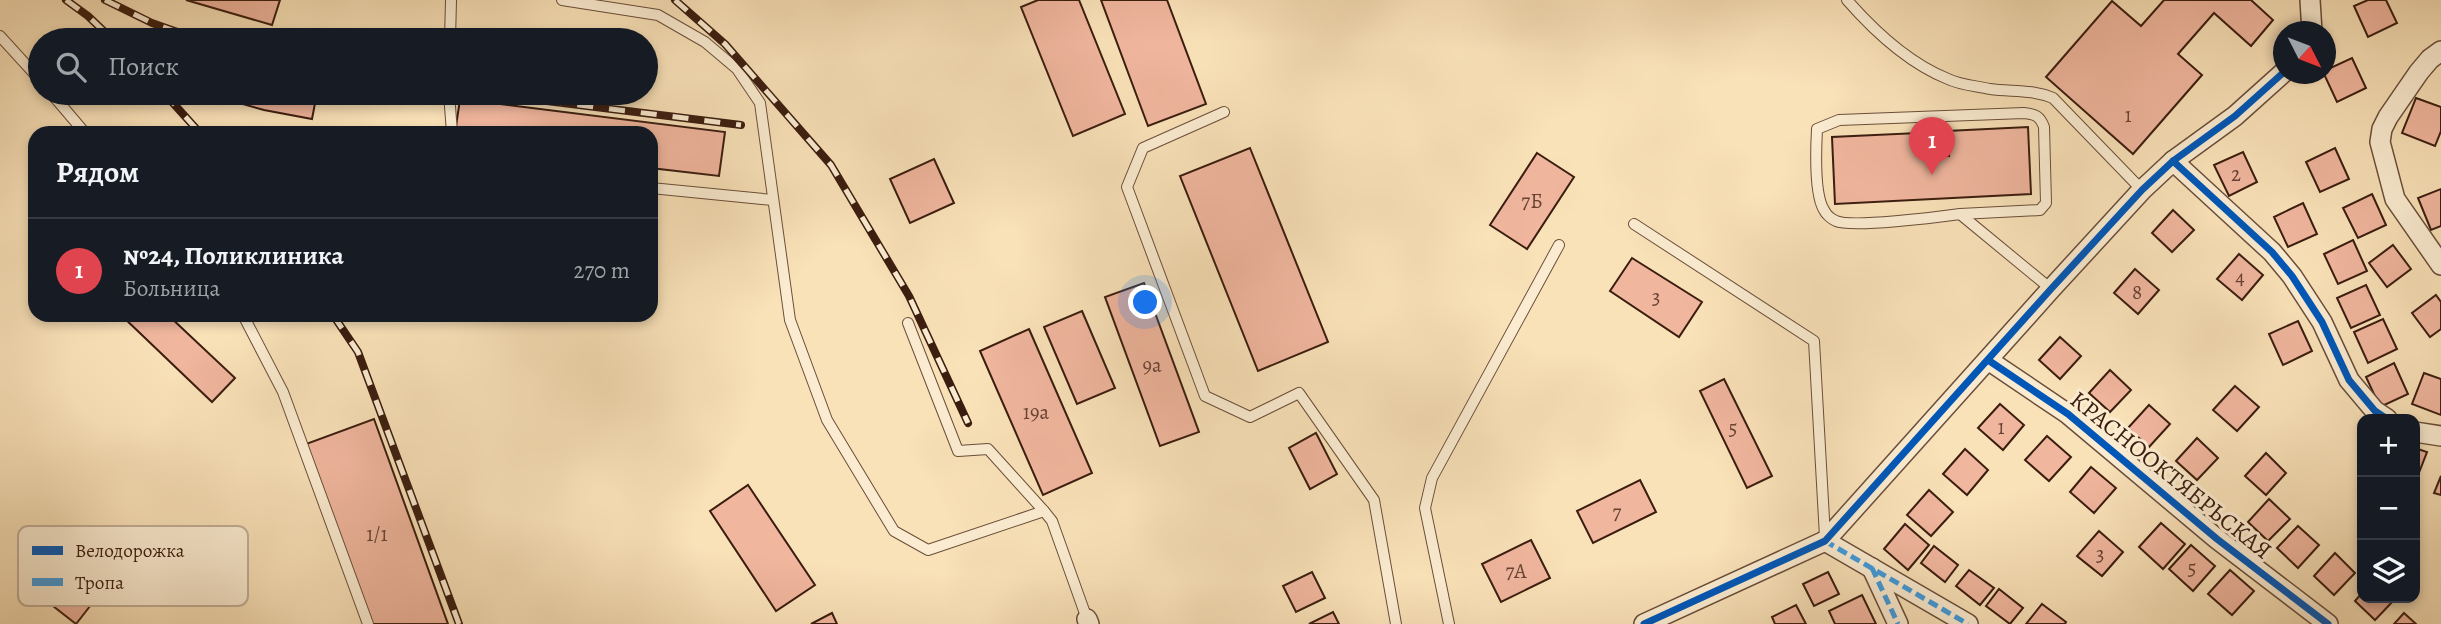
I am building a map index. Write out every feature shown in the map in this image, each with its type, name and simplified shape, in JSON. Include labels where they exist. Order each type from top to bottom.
[{"type":"street","points":[[2310,0],[2311,21]]},
{"type":"street","points":[[2441,51],[2418,72],[2388,117],[2380,142],[2395,199],[2441,265]]},
{"type":"street","points":[[1644,624],[1825,541],[2142,190],[2174,161],[2235,116],[2273,82]]},
{"type":"street","points":[[2174,161],[2279,260],[2322,322],[2349,380],[2380,414]]},
{"type":"street","name":"КРАСНООКТЯБРЬСКАЯ","points":[[1988,360],[2068,414],[2217,539],[2328,624]]},
{"type":"street","points":[[2420,433],[2441,436]]},
{"type":"street","points":[[1825,541],[1968,624]]},
{"type":"street","points":[[1872,568],[1898,624]]},
{"type":"lane","points":[[451,28],[452,0]]},
{"type":"lane","points":[[562,0],[658,15],[705,41],[737,69],[760,103],[790,320],[827,420],[894,531],[928,550],[1044,511]]},
{"type":"lane","points":[[1847,0],[1869,25],[1918,64],[1950,80],[1993,89],[2037,91],[2053,98],[2142,190]]},
{"type":"lane","points":[[0,36],[28,67]]},
{"type":"lane","points":[[61,105],[79,126]]},
{"type":"lane","points":[[450,105],[451,126]]},
{"type":"lane","points":[[1224,112],[1143,148],[1127,187],[1205,396],[1250,417],[1299,393],[1374,500],[1396,624]]},
{"type":"lane","points":[[1960,214],[2040,210],[2046,203],[2043,127],[2041,120],[2034,114],[1839,120],[1817,129],[1815,158],[1822,208],[1838,222],[1960,214],[2051,289]]},
{"type":"lane","points":[[658,189],[774,200]]},
{"type":"lane","points":[[1634,224],[1814,341],[1825,541]]},
{"type":"lane","points":[[1450,624],[1425,508],[1432,478],[1559,245]]},
{"type":"lane","points":[[247,322],[283,392],[368,624]]},
{"type":"lane","points":[[908,323],[958,452],[988,449],[1052,521],[1088,621]]},
{"type":"building","points":[[186,0],[280,0],[272,25]]},
{"type":"building","points":[[1038,0],[1079,0],[1125,114],[1073,136],[1021,7]]},
{"type":"building","points":[[1101,0],[1167,0],[1206,104],[1148,126]]},
{"type":"building","points":[[2164,0],[2251,0],[2273,20],[2251,46],[2214,13],[2178,54],[2202,75],[2133,154],[2046,77],[2112,1],[2141,26]]},
{"type":"building","points":[[2368,0],[2386,0],[2397,23],[2368,37],[2354,6]]},
{"type":"building","points":[[2352,58],[2366,88],[2337,102],[2329,84],[2336,84],[2336,65]]},
{"type":"building","points":[[2416,98],[2441,107],[2441,131],[2435,146],[2402,133]]},
{"type":"building","points":[[246,105],[315,105],[312,119]]},
{"type":"building","points":[[459,105],[508,105],[725,132],[719,176],[658,169],[658,126],[456,126]]},
{"type":"building","points":[[2028,127],[2031,194],[1835,204],[1832,137],[1918,133],[1919,157],[1949,156],[1947,131]]},
{"type":"building","points":[[1250,148],[1328,342],[1258,371],[1180,176]]},
{"type":"building","points":[[2335,148],[2349,179],[2320,192],[2306,162]]},
{"type":"building","points":[[2243,152],[2257,182],[2229,196],[2214,165]]},
{"type":"building","points":[[1537,153],[1574,177],[1527,249],[1490,225]]},
{"type":"building","points":[[934,159],[954,203],[910,223],[890,179]]},
{"type":"building","points":[[2441,189],[2441,226],[2431,230],[2418,198]]},
{"type":"building","points":[[2372,194],[2386,225],[2358,238],[2343,208]]},
{"type":"building","points":[[2303,203],[2317,234],[2288,247],[2274,217]]},
{"type":"building","points":[[2173,210],[2194,230],[2172,252],[2152,233]]},
{"type":"building","points":[[2353,240],[2367,271],[2338,284],[2324,254]]},
{"type":"building","points":[[2393,245],[2411,269],[2387,287],[2369,263]]},
{"type":"building","points":[[2239,254],[2263,275],[2242,300],[2217,279]]},
{"type":"building","points":[[1632,258],[1702,302],[1679,337],[1610,291]]},
{"type":"building","points":[[2135,269],[2159,290],[2138,314],[2114,293]]},
{"type":"building","points":[[1144,283],[1199,432],[1160,446],[1105,297]]},
{"type":"building","points":[[2366,285],[2380,315],[2351,328],[2337,298]]},
{"type":"building","points":[[2436,295],[2441,302],[2441,329],[2430,337],[2412,313]]},
{"type":"building","points":[[1082,311],[1115,388],[1077,404],[1044,327]]},
{"type":"building","points":[[2383,319],[2397,349],[2368,363],[2354,332]]},
{"type":"building","points":[[2298,321],[2312,351],[2283,365],[2269,334]]},
{"type":"building","points":[[128,322],[175,322],[235,378],[212,402]]},
{"type":"building","points":[[1029,329],[1092,473],[1043,495],[980,351]]},
{"type":"building","points":[[2060,337],[2081,356],[2060,379],[2039,360]]},
{"type":"building","points":[[2394,363],[2408,394],[2380,407],[2366,377]]},
{"type":"building","points":[[2110,370],[2131,390],[2110,412],[2089,393]]},
{"type":"building","points":[[2424,373],[2441,379],[2441,415],[2412,404]]},
{"type":"building","points":[[1724,379],[1772,476],[1747,488],[1700,391]]},
{"type":"building","points":[[2235,386],[2259,407],[2237,431],[2213,410]]},
{"type":"building","points":[[2000,404],[2024,425],[2003,450],[1978,428]]},
{"type":"building","points":[[2149,405],[2170,424],[2149,447],[2128,428]]},
{"type":"building","points":[[374,419],[448,624],[371,624],[306,444]]},
{"type":"building","points":[[1316,433],[1337,474],[1310,489],[1289,448]]},
{"type":"building","points":[[2047,436],[2071,457],[2049,481],[2025,460]]},
{"type":"building","points":[[2197,438],[2218,458],[2197,480],[2176,461]]},
{"type":"building","points":[[1965,449],[1988,470],[1967,495],[1943,474]]},
{"type":"building","points":[[2420,450],[2427,452],[2420,470]]},
{"type":"building","points":[[2266,453],[2286,473],[2266,495],[2245,476]]},
{"type":"building","points":[[2091,467],[2116,488],[2094,513],[2070,492]]},
{"type":"building","points":[[2441,476],[2441,495],[2434,493]]},
{"type":"building","points":[[1640,480],[1656,512],[1593,543],[1577,511]]},
{"type":"building","points":[[748,485],[815,585],[776,611],[710,511]]},
{"type":"building","points":[[1929,490],[1953,512],[1931,536],[1907,515]]},
{"type":"building","points":[[2269,499],[2290,519],[2268,541],[2248,522]]},
{"type":"building","points":[[2161,523],[2185,544],[2163,569],[2139,547]]},
{"type":"building","points":[[1905,524],[1929,545],[1908,570],[1884,549]]},
{"type":"building","points":[[2298,526],[2319,545],[2298,568],[2277,548]]},
{"type":"building","points":[[2099,531],[2123,552],[2102,576],[2077,556]]},
{"type":"building","points":[[1531,540],[1550,578],[1501,602],[1482,564]]},
{"type":"building","points":[[2191,545],[2215,566],[2193,591],[2169,569]]},
{"type":"building","points":[[1934,546],[1958,565],[1945,582],[1921,563]]},
{"type":"building","points":[[2335,553],[2355,573],[2334,595],[2314,576]]},
{"type":"building","points":[[1969,570],[1994,588],[1980,605],[1956,586]]},
{"type":"building","points":[[2230,570],[2254,591],[2232,615],[2208,594]]},
{"type":"building","points":[[1312,572],[1325,598],[1296,612],[1283,586]]},
{"type":"building","points":[[1828,572],[1839,594],[1814,606],[1803,584]]},
{"type":"building","points":[[1999,589],[2023,608],[2010,624],[1986,606]]},
{"type":"building","points":[[1862,595],[1876,624],[1835,624],[1829,611]]},
{"type":"building","points":[[2357,603],[2391,603],[2375,620]]},
{"type":"building","points":[[2042,604],[2066,622],[2065,624],[2026,624]]},
{"type":"building","points":[[1796,605],[1806,624],[1775,624],[1772,617]]},
{"type":"building","points":[[53,606],[90,606],[76,624]]},
{"type":"building","points":[[1333,612],[1339,624],[1309,624]]},
{"type":"building","points":[[832,613],[837,624],[811,624]]},
{"type":"building","points":[[2404,613],[2416,624],[2394,624]]},
{"type":"railway","points":[[66,0],[100,28]]},
{"type":"railway","points":[[105,0],[166,28]]},
{"type":"railway","points":[[675,0],[725,44],[831,165],[909,296],[968,423]]},
{"type":"railway","points":[[175,105],[194,126]]},
{"type":"railway","points":[[579,105],[741,125]]},
{"type":"railway","points":[[338,322],[358,352],[459,624]]},
{"type":"marked path","points":[[1825,541],[1968,624]]},
{"type":"marked path","points":[[1872,568],[1898,624]]},
{"type":"cycle path","points":[[1644,624],[1825,541],[2142,190],[2173,161],[2235,116],[2273,82]]},
{"type":"cycle path","points":[[2173,161],[2272,252],[2292,276],[2322,322],[2349,380],[2380,414]]},
{"type":"cycle path","points":[[1988,360],[2068,414],[2217,539],[2328,624]]},
{"type":"place","name":"№24, Поликлиника","points":[[1932,175]]}]
